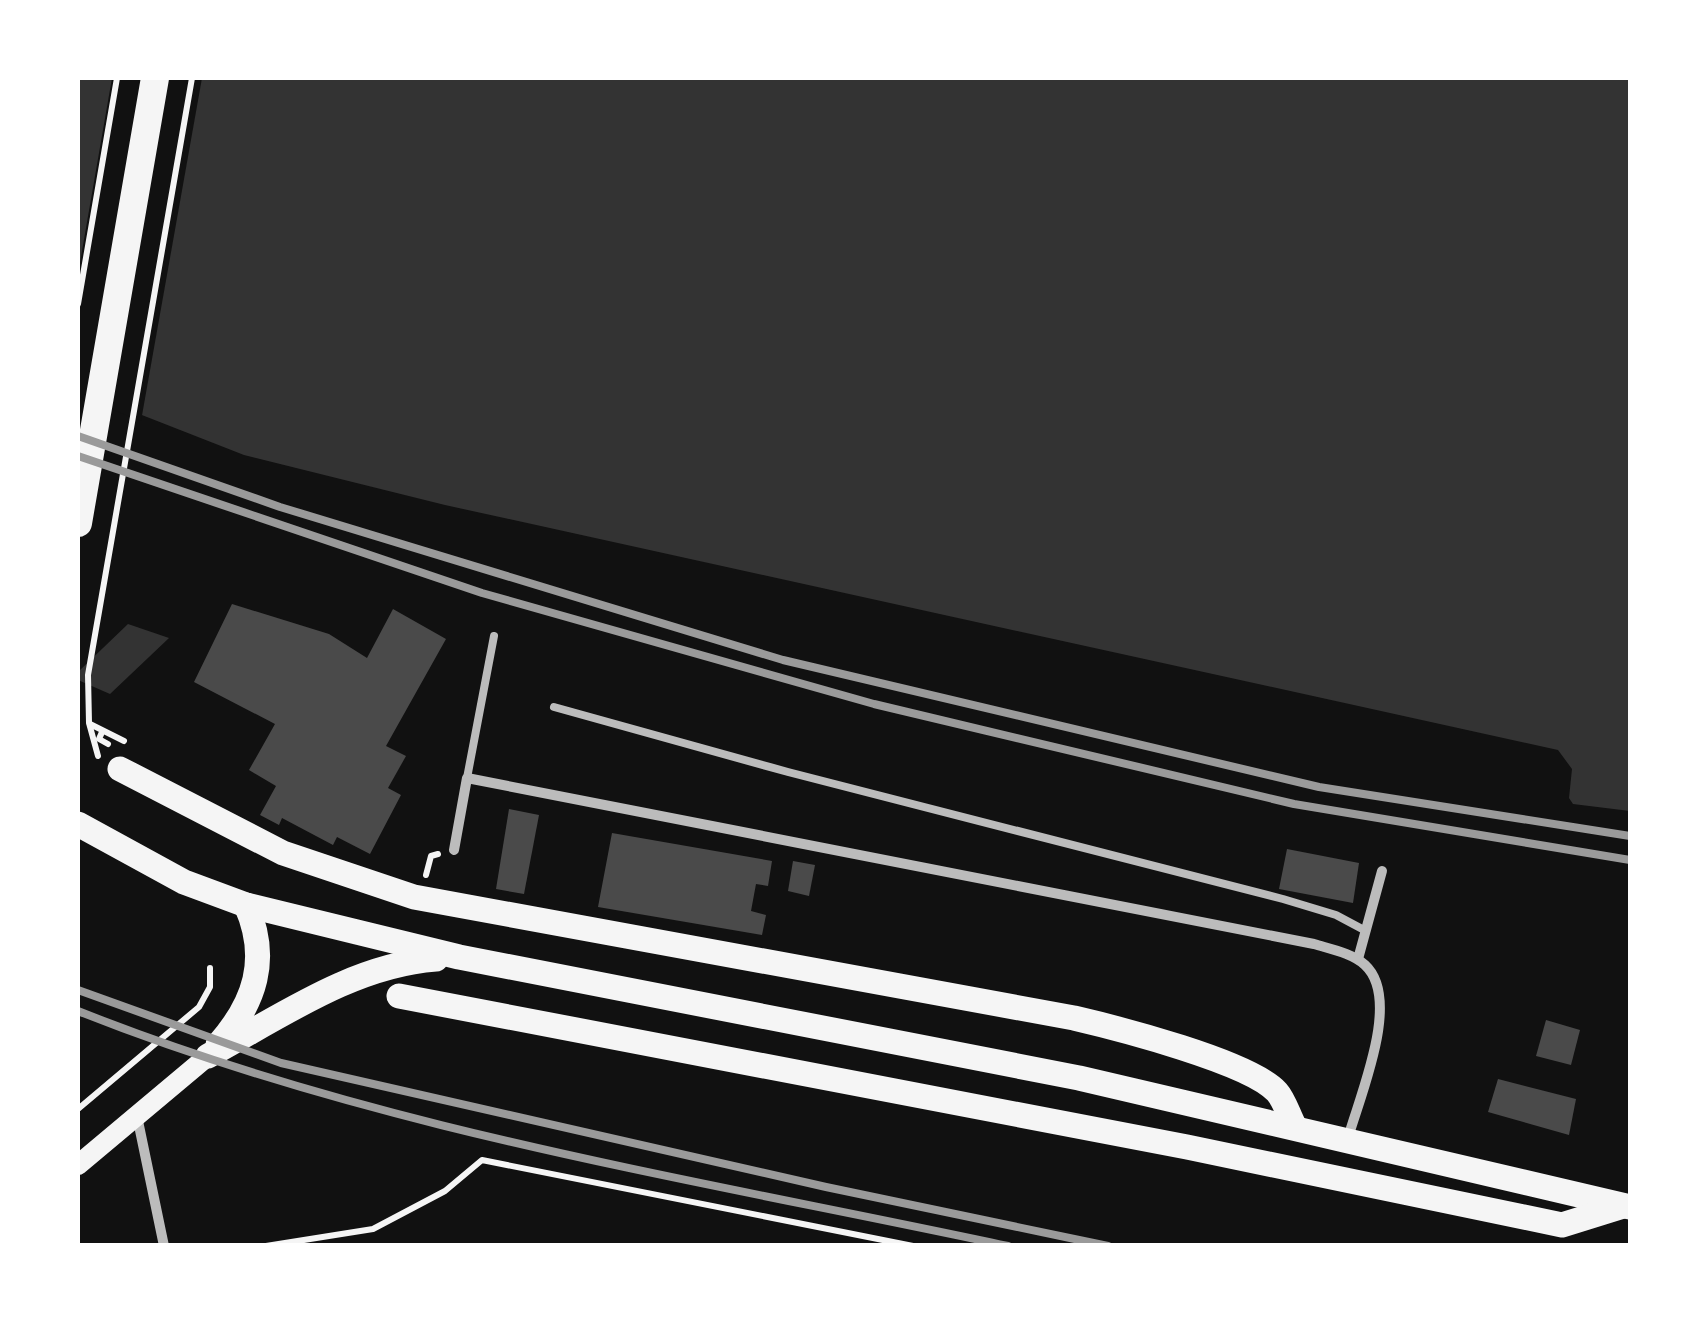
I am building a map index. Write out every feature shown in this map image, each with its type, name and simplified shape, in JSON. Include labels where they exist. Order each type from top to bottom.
[{"type":"highway","points":[[78,523],[155,78]]},
{"type":"main road","points":[[120,768],[283,853],[414,897],[1074,1018],[1155,1039],[1214,1060],[1277,1092],[1294,1127]]},
{"type":"main road","points":[[78,824],[184,882],[246,906],[459,956],[1078,1078],[1627,1206]]},
{"type":"main road","points":[[78,1165],[208,1056],[244,1012],[258,972],[256,926],[246,906]]},
{"type":"main road","points":[[208,1056],[380,968],[459,956]]},
{"type":"main road","points":[[399,996],[1151,1143],[1186,1146],[1562,1225],[1627,1206]]},
{"type":"street","points":[[454,850],[467,778],[1314,944],[1358,959],[1379,986],[1383,1012],[1348,1139]]},
{"type":"street","points":[[1358,959],[1382,871]]},
{"type":"street","points":[[137,1116],[164,1246]]},
{"type":"lane","points":[[467,778],[494,636]]},
{"type":"lane","points":[[554,707],[788,772],[1283,898],[1336,915],[1366,931]]},
{"type":"path","points":[[78,304],[117,78]]},
{"type":"path","points":[[89,723],[88,675],[192,78]]},
{"type":"path","points":[[426,877],[431,856]]},
{"type":"path","points":[[78,1109],[199,1007],[210,987],[210,968]]},
{"type":"path","points":[[266,1246],[374,1229],[444,1190],[482,1160],[914,1246]]},
{"type":"shaded area","points":[[78,78],[1630,78],[1630,811],[1573,804],[1569,798],[1572,769],[1558,750],[445,505],[244,455],[78,390]]},
{"type":"shaded area","points":[[128,624],[169,638],[110,694],[78,680],[78,672]]},
{"type":"pier","points":[[112,78],[202,78],[141,421],[78,396],[78,274]]},
{"type":"building","points":[[232,604],[329,634],[367,658],[393,609],[446,639],[386,746],[406,756],[388,788],[401,795],[370,854],[337,837],[333,845],[282,818],[279,825],[260,815],[276,786],[249,770],[275,724],[194,682]]},
{"type":"building","points":[[509,809],[539,815],[524,894],[496,889]]},
{"type":"building","points":[[612,833],[772,861],[768,886],[756,884],[751,911],[766,915],[762,935],[598,907]]},
{"type":"building","points":[[1287,849],[1359,863],[1353,903],[1279,889]]},
{"type":"building","points":[[793,861],[815,865],[809,896],[788,891]]},
{"type":"building","points":[[1546,1020],[1580,1030],[1571,1065],[1536,1056]]},
{"type":"building","points":[[1498,1079],[1576,1099],[1569,1135],[1488,1112]]},
{"type":"railway","points":[[78,436],[280,507],[783,660],[1319,787],[1630,836]]},
{"type":"railway","points":[[78,456],[482,593],[874,704],[1294,804],[1630,860]]},
{"type":"railway","points":[[78,990],[281,1063],[826,1187],[1108,1246]]},
{"type":"railway","points":[[78,1011],[191,1053],[421,1120],[655,1174],[1008,1246]]}]
